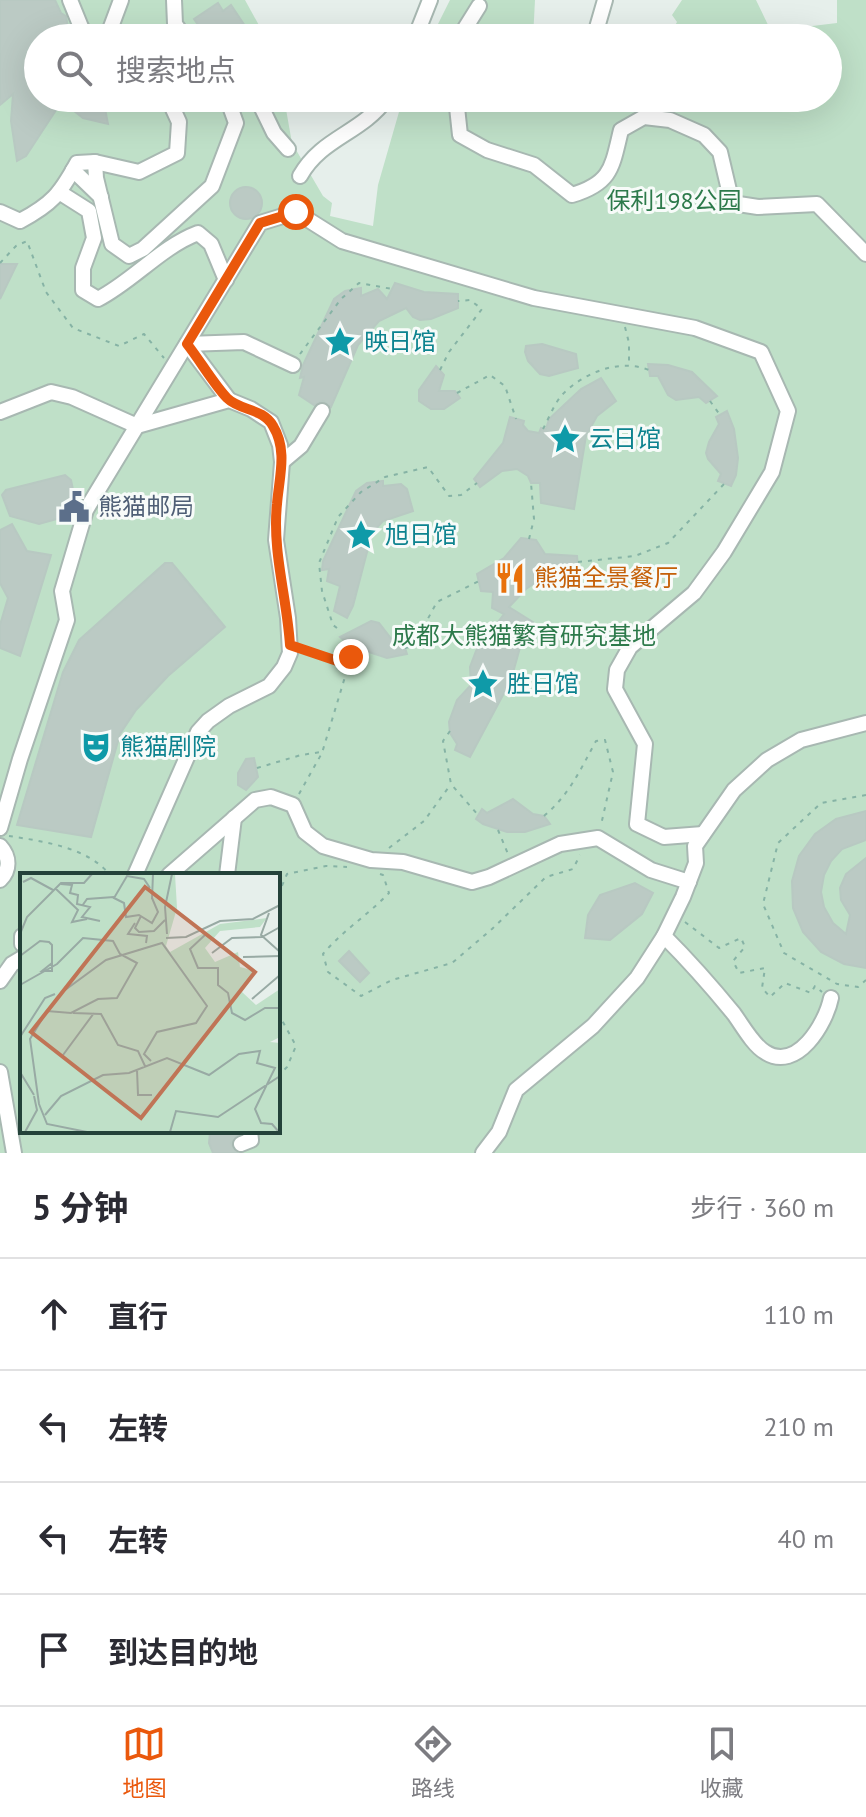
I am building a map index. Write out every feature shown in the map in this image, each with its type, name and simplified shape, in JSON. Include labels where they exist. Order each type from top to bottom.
[{"type":"street","points":[[70,0],[78,24]]},
{"type":"street","points":[[116,24],[121,0]]},
{"type":"street","points":[[174,0],[175,24]]},
{"type":"street","points":[[421,24],[430,0]]},
{"type":"street","points":[[598,24],[605,0]]},
{"type":"street","points":[[468,24],[479,6]]},
{"type":"street","points":[[0,212],[20,221],[46,207],[77,163],[95,162],[139,172],[177,153],[179,122],[174,112]]},
{"type":"street","points":[[95,162],[112,244],[129,256],[143,249],[212,186],[236,123],[232,112]]},
{"type":"street","points":[[264,112],[274,133],[288,149]]},
{"type":"street","points":[[300,176],[322,147],[377,112]]},
{"type":"street","points":[[458,112],[460,135],[487,150],[534,165],[572,195],[594,189],[612,168],[621,130],[644,117],[670,120],[704,135],[720,152],[732,203],[758,207],[817,204],[866,254]]},
{"type":"street","points":[[73,170],[101,197]]},
{"type":"street","points":[[59,192],[89,211],[94,238],[83,268],[83,290],[98,299],[118,289],[183,239],[198,233],[211,244],[226,280]]},
{"type":"street","points":[[0,828],[67,620],[62,591],[86,510],[260,223],[296,212],[342,241],[534,298],[695,328],[761,352],[788,411],[772,472],[724,552],[694,593],[630,647],[617,670],[615,689],[645,744],[637,824],[664,837],[703,834]]},
{"type":"street","points":[[187,344],[244,342],[293,365]]},
{"type":"street","points":[[136,873],[198,732],[217,714],[269,686],[284,667],[290,653],[276,540],[282,462],[278,436],[271,422],[229,400],[187,344]]},
{"type":"street","points":[[0,412],[51,392],[72,397],[137,426],[229,400]]},
{"type":"street","points":[[282,462],[301,446],[322,411]]},
{"type":"street","points":[[483,1153],[499,1132],[516,1090],[593,1026],[622,997],[664,936],[696,863],[695,846],[734,790],[767,760],[801,740],[866,723]]},
{"type":"street","points":[[171,873],[255,800],[271,797],[293,805],[305,832],[323,846],[369,865],[403,862],[472,882],[560,844],[593,838],[651,870],[689,882]]},
{"type":"street","points":[[227,873],[234,818]]},
{"type":"street","points":[[0,846],[8,858],[8,865],[0,880]]},
{"type":"street","points":[[664,936],[709,984],[764,1052],[781,1057],[799,1050],[817,1032],[828,1013],[831,998]]},
{"type":"street","points":[[0,981],[12,964],[20,959]]},
{"type":"street","points":[[0,1072],[14,1153]]},
{"type":"street","points":[[241,1144],[251,1140],[250,1133]]},
{"type":"path","points":[[0,263],[16,246],[27,241],[46,292],[73,328],[119,346],[144,334],[173,368]]},
{"type":"path","points":[[293,365],[341,299],[359,283],[392,289]]},
{"type":"path","points":[[440,370],[449,352],[482,309],[470,300],[458,301]]},
{"type":"path","points":[[622,314],[629,343],[628,366]]},
{"type":"path","points":[[543,429],[561,396],[589,375],[613,366],[649,370]]},
{"type":"path","points":[[457,393],[490,375],[505,386],[516,419]]},
{"type":"path","points":[[710,401],[720,415]]},
{"type":"path","points":[[337,628],[333,625],[322,591],[319,563],[338,517],[361,492],[385,477],[428,467],[449,496],[461,495],[477,483]]},
{"type":"path","points":[[529,539],[534,519],[531,483]]},
{"type":"path","points":[[578,562],[635,556],[668,543],[725,483]]},
{"type":"path","points":[[405,648],[413,646],[437,602],[479,581]]},
{"type":"path","points":[[290,645],[349,665]]},
{"type":"path","points":[[293,805],[322,753],[349,665],[358,648]]},
{"type":"path","points":[[450,731],[443,741],[451,784],[478,815]]},
{"type":"path","points":[[451,784],[424,821],[369,865],[383,875],[389,893],[323,954],[328,972],[361,996],[392,980],[452,963],[546,877],[573,869],[593,838],[613,772],[605,740],[596,741],[563,801],[544,816]]},
{"type":"path","points":[[257,768],[318,751],[322,753]]},
{"type":"path","points":[[866,795],[821,803],[778,843],[763,904],[784,953],[837,984],[858,987],[866,980]]},
{"type":"path","points":[[498,830],[513,866]]},
{"type":"path","points":[[0,834],[74,850],[107,873]]},
{"type":"path","points":[[280,890],[287,874],[326,866],[351,867]]},
{"type":"path","points":[[675,914],[719,948],[741,938],[745,947],[733,961],[739,973],[765,968],[762,988],[770,997],[785,983],[811,993],[815,986],[831,998]]},
{"type":"path","points":[[280,1017],[296,1046],[287,1067],[280,1074]]},
{"type":"green space","name":"成都大熊猫繁育研究基地","points":[[0,0],[245,0],[258,24],[24,24],[24,112],[286,112],[292,143],[323,196],[332,203],[330,216],[373,226],[378,185],[399,112],[842,112],[842,24],[829,24],[837,23],[837,0],[866,0],[866,1153],[0,1153]]},
{"type":"green space","points":[[450,0],[535,0],[534,24],[438,24]]},
{"type":"green space","name":"成都大熊猫繁育研究基地","points":[[682,0],[756,0],[768,24],[676,24],[672,15]]},
{"type":"building","points":[[0,0],[55,0],[67,24],[24,24],[24,112],[55,112],[26,156],[17,161],[11,121],[13,94],[0,105]]},
{"type":"building","points":[[218,3],[223,11],[231,5],[244,24],[198,24],[194,19]]},
{"type":"building","points":[[75,112],[106,112],[108,124],[83,118]]},
{"type":"building","points":[[246,187],[257,192],[262,203],[257,214],[246,219],[235,214],[230,203],[235,192]]},
{"type":"building","points":[[0,264],[17,264],[0,299]]},
{"type":"building","points":[[395,283],[424,292],[458,294],[458,308],[420,320],[406,308],[379,321],[358,345],[331,407],[323,401],[314,405],[299,395],[304,377],[300,378],[303,365],[334,299],[345,291],[361,288],[361,296],[378,289],[387,299]]},
{"type":"building","points":[[542,344],[576,354],[578,368],[549,376],[540,374],[528,361],[525,352],[526,346]]},
{"type":"building","points":[[648,364],[668,365],[692,372],[717,396],[706,403],[699,397],[676,400],[668,395],[658,376],[650,376]]},
{"type":"building","points":[[436,366],[444,375],[439,391],[455,391],[460,398],[444,409],[431,409],[419,401],[419,390]]},
{"type":"building","points":[[601,378],[616,401],[597,416],[586,436],[574,509],[541,503],[540,483],[531,483],[528,476],[517,469],[502,471],[480,487],[474,479],[503,443],[510,417],[524,421],[523,425],[528,431],[539,433],[541,428],[546,429],[549,419],[581,389]]},
{"type":"building","points":[[727,411],[734,429],[738,458],[731,486],[718,481],[721,474],[706,453],[719,424],[716,417]]},
{"type":"building","points":[[65,475],[71,480],[76,504],[68,516],[39,524],[10,516],[2,495],[6,490]]},
{"type":"building","points":[[383,481],[383,486],[401,484],[407,489],[413,511],[383,521],[372,533],[347,618],[334,611],[340,586],[327,581],[329,569],[322,570],[323,561],[356,491],[367,483]]},
{"type":"building","points":[[12,524],[27,551],[51,555],[20,656],[0,648],[0,625],[8,598],[0,583],[0,530]]},
{"type":"building","points":[[521,538],[536,540],[545,554],[577,556],[578,565],[548,574],[526,589],[509,607],[533,622],[521,644],[511,680],[470,757],[455,750],[457,744],[450,733],[449,722],[457,700],[471,685],[470,667],[476,651],[504,614],[492,608],[493,592],[481,591],[477,574],[504,558]]},
{"type":"building","points":[[165,563],[172,563],[225,627],[168,676],[136,710],[120,734],[91,837],[17,825],[63,672],[79,640]]},
{"type":"building","points":[[371,621],[379,623],[393,641],[404,645],[407,654],[387,658],[351,646],[340,637]]},
{"type":"building","points":[[254,758],[258,777],[246,790],[238,785],[238,773],[246,759]]},
{"type":"building","points":[[513,799],[533,814],[544,816],[550,824],[525,832],[507,832],[476,819],[482,809],[487,813]]},
{"type":"building","points":[[866,811],[866,840],[842,849],[831,861],[821,892],[824,907],[833,923],[846,934],[850,915],[841,900],[840,888],[846,874],[866,858],[866,968],[844,964],[821,952],[803,932],[793,908],[792,881],[799,856],[815,834],[836,819]]},
{"type":"building","points":[[635,883],[653,893],[642,914],[610,940],[585,938],[588,915],[600,895]]},
{"type":"building","points":[[349,951],[369,973],[360,982],[339,961]]},
{"type":"building","points":[[210,1133],[238,1135],[231,1143],[237,1153],[213,1153],[209,1143]]},
{"type":"place","name":"映日馆","points":[[340,342]]},
{"type":"place","name":"云日馆","points":[[565,439]]},
{"type":"place","name":"熊猫邮局","points":[[74,507]]},
{"type":"place","name":"旭日馆","points":[[361,535]]},
{"type":"place","name":"熊猫全景餐厅","points":[[510,578]]},
{"type":"place","name":"胜日馆","points":[[483,684]]},
{"type":"place","name":"熊猫剧院","points":[[96,747]]},
{"type":"route","points":[[296,212],[260,223],[187,344],[229,400],[264,416],[278,436],[282,462],[276,507],[276,540],[290,645],[349,665],[351,657]]},
{"type":"park label","name":"保利198公园","points":[[674,201]]}]
